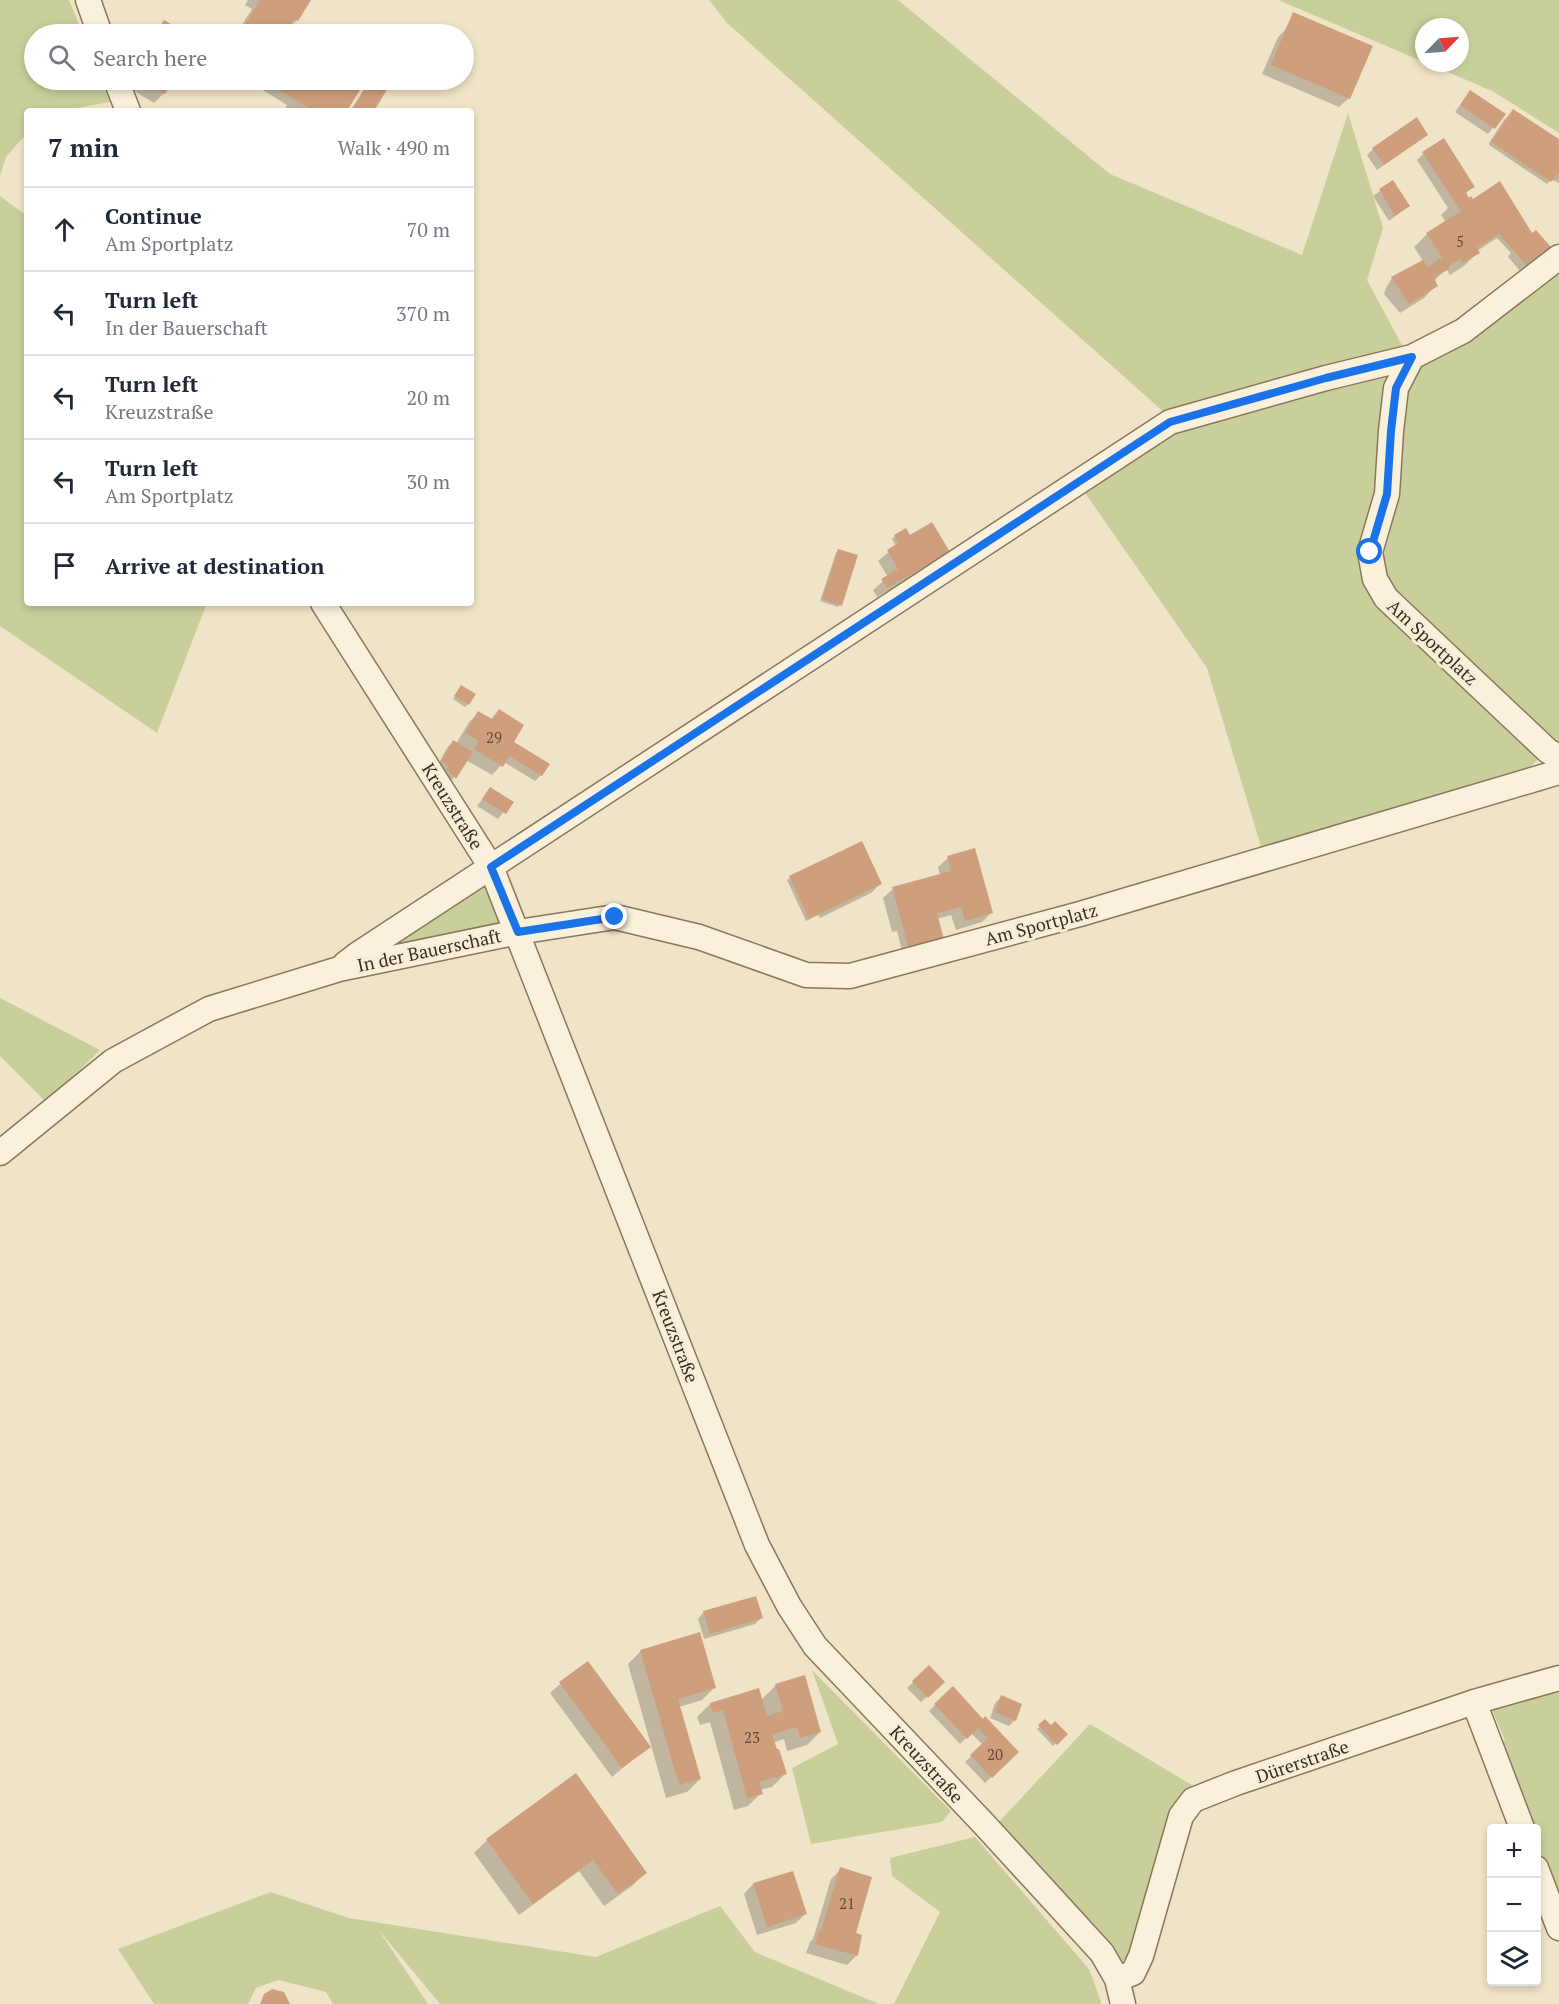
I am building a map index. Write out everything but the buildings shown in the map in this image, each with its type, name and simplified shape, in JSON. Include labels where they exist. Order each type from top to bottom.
[{"type":"street","points":[[88,0],[96,24]]},
{"type":"street","points":[[120,90],[127,108]]},
{"type":"street","name":"In der Bauerschaft","points":[[339,969],[358,954],[1170,422],[1326,378],[1412,357],[1463,331],[1559,256]]},
{"type":"street","name":"Am Sportplatz","points":[[1412,357],[1396,388],[1387,494],[1370,552],[1375,579],[1386,598],[1548,751],[1559,757]]},
{"type":"street","name":"Kreuzstraße","points":[[325,606],[491,867],[758,1545],[789,1606],[815,1646],[983,1823],[1102,1953],[1117,1979],[1123,2004]]},
{"type":"street","name":"Am Sportplatz","points":[[518,932],[615,917],[699,937],[806,975],[850,976],[1080,914],[1559,772]]},
{"type":"street","name":"In der Bauerschaft","points":[[0,1153],[113,1061],[209,1010],[339,969],[518,932]]},
{"type":"street","name":"Dürerstraße","points":[[1117,1979],[1133,1972],[1141,1956],[1181,1816],[1193,1800],[1236,1783],[1474,1702],[1559,1678]]},
{"type":"street","points":[[1474,1702],[1520,1824]]},
{"type":"street","points":[[1540,1878],[1559,1928]]},
{"type":"green space","points":[[0,0],[69,0],[79,24],[24,24],[24,90],[105,90],[110,102],[77,108],[24,108],[24,136],[6,157],[0,176]]},
{"type":"green space","points":[[709,0],[898,0],[1110,174],[1302,255],[1348,113],[1383,228],[1367,280],[1405,351],[1167,415],[727,23]]},
{"type":"green space","points":[[1278,0],[1559,0],[1559,133],[1494,92],[1448,72],[1469,72],[1469,18],[1415,18],[1415,58]]},
{"type":"green space","points":[[0,196],[24,214],[24,606],[206,606],[157,733],[0,626]]},
{"type":"green space","points":[[1559,270],[1559,746],[1397,596],[1378,555],[1402,395],[1415,367]]},
{"type":"green space","points":[[1389,372],[1380,444],[1378,496],[1363,556],[1539,758],[1525,773],[1262,850],[1207,668],[1083,490],[1171,429]]},
{"type":"green space","points":[[486,882],[503,926],[383,953],[380,947]]},
{"type":"green space","points":[[0,998],[100,1050],[47,1103],[0,1056]]},
{"type":"green space","points":[[812,1670],[951,1811],[942,1822],[811,1844],[792,1768],[838,1744]]},
{"type":"green space","points":[[1559,1690],[1559,1901],[1541,1853],[1541,1824],[1529,1824],[1499,1744],[1505,1740],[1492,1710]]},
{"type":"green space","points":[[1090,1724],[1195,1787],[1134,1955],[1120,1962],[998,1823]]},
{"type":"green space","points":[[975,1837],[1089,1969],[1102,2004],[894,2004],[940,1912],[892,1876],[890,1858]]},
{"type":"green space","points":[[271,1892],[349,1918],[596,1957],[720,1906],[755,1952],[879,2004],[440,2004],[378,1929],[428,2004],[333,2004],[326,1992],[278,1980],[256,1988],[248,2004],[154,2004],[118,1949]]},
{"type":"route","points":[[615,917],[518,932],[491,867],[1170,422],[1326,378],[1412,357],[1396,388],[1387,494],[1370,552]]}]
